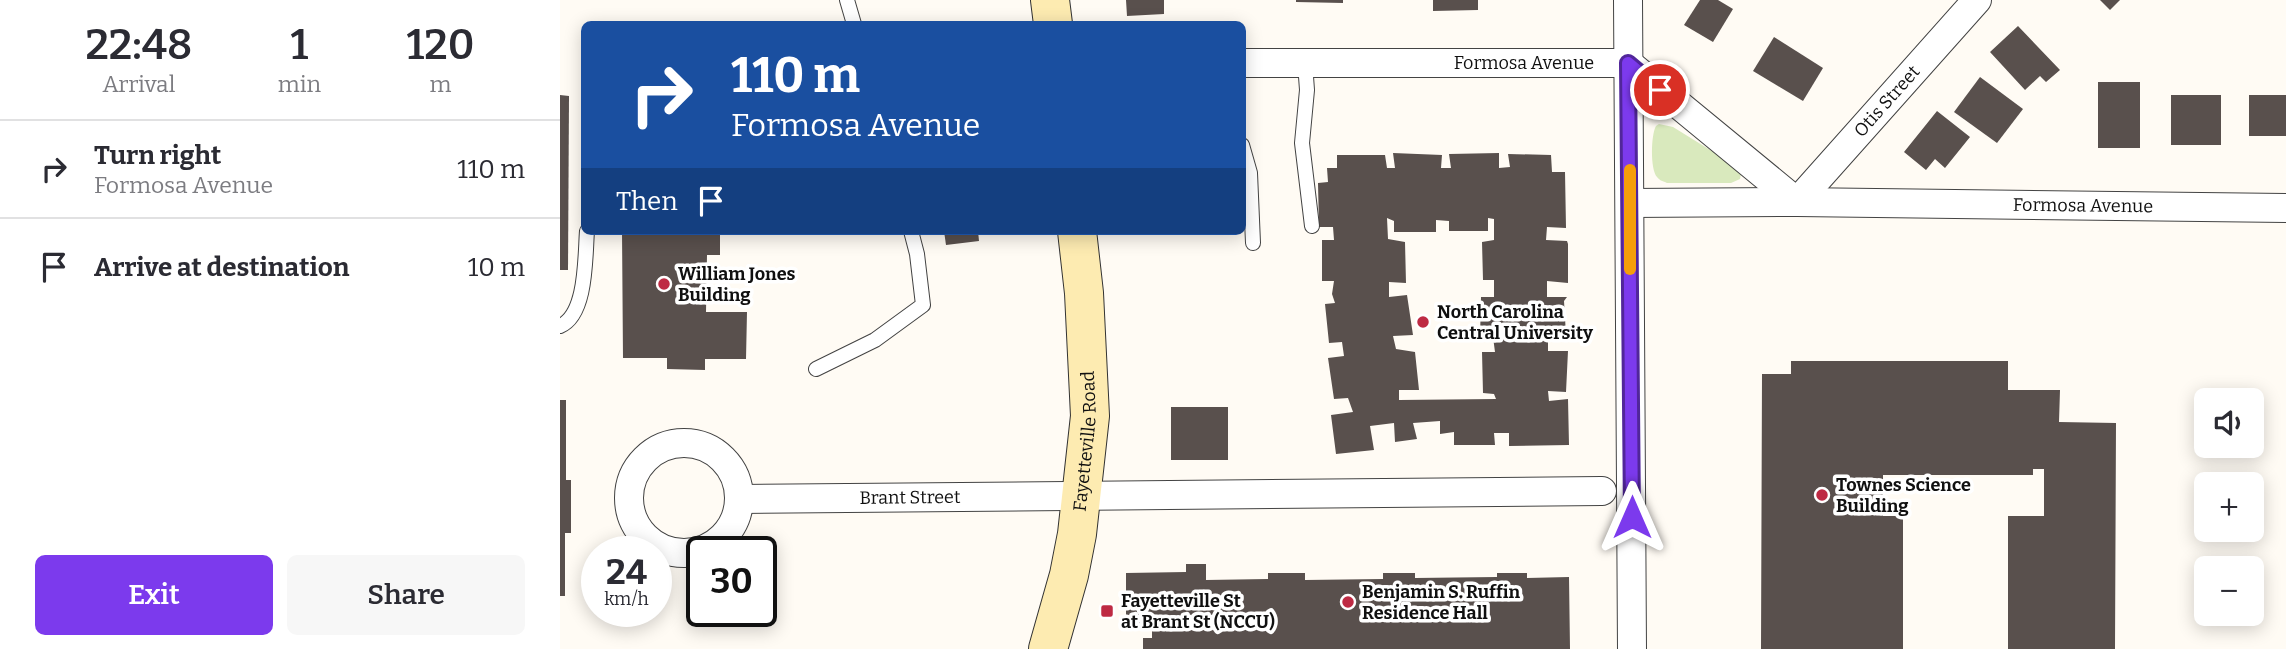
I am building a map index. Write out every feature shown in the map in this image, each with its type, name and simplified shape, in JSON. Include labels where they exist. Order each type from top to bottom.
[{"type":"main road","points":[[1050,0],[1053,21]]},
{"type":"main road","name":"Fayetteville Road","points":[[1048,649],[1069,575],[1090,416],[1084,293],[1077,235]]},
{"type":"street","points":[[1628,0],[1632,649]]},
{"type":"street","name":"Otis Street","points":[[1797,202],[1977,0]]},
{"type":"street","name":"Formosa Avenue","points":[[1246,63],[1628,63]]},
{"type":"street","points":[[1628,63],[1797,202]]},
{"type":"street","name":"Formosa Avenue","points":[[1630,203],[1797,202],[2286,208]]},
{"type":"street","name":"Brant Street","points":[[740,499],[1602,491]]},
{"type":"lane","points":[[847,0],[853,21]]},
{"type":"lane","points":[[1305,63],[1307,90],[1302,143],[1311,226]]},
{"type":"lane","points":[[1246,159],[1250,173],[1253,243]]},
{"type":"lane","points":[[560,326],[567,323],[578,306],[587,235]]},
{"type":"lane","points":[[816,369],[874,340],[923,305],[912,235]]},
{"type":"green space","points":[[1659,124],[1673,127],[1736,166],[1741,174],[1740,179],[1731,183],[1667,183],[1659,179],[1653,167],[1652,152],[1654,130]]},
{"type":"building","points":[[1126,0],[1164,0],[1164,14],[1127,16]]},
{"type":"building","points":[[1343,0],[1343,3],[1296,2]]},
{"type":"building","points":[[1433,0],[1478,0],[1478,10],[1433,11]]},
{"type":"building","points":[[1700,0],[1718,0],[1733,9],[1713,42],[1684,25]]},
{"type":"building","points":[[2100,0],[2120,0],[2110,10]]},
{"type":"building","points":[[2018,26],[2060,70],[2046,82],[2040,76],[2025,90],[1990,52]]},
{"type":"building","points":[[1774,37],[1823,68],[1803,101],[1753,71]]},
{"type":"building","points":[[1980,77],[2023,109],[1997,143],[1954,112]]},
{"type":"building","points":[[2098,82],[2140,82],[2140,148],[2098,148]]},
{"type":"building","points":[[560,95],[569,96],[568,270],[560,270]]},
{"type":"building","points":[[2171,95],[2221,95],[2221,145],[2171,145]]},
{"type":"building","points":[[2249,95],[2286,95],[2286,136],[2249,136]]},
{"type":"building","points":[[1937,111],[1970,137],[1945,168],[1935,159],[1926,170],[1904,152]]},
{"type":"building","points":[[1393,153],[1442,155],[1441,168],[1451,168],[1449,154],[1499,153],[1499,168],[1510,167],[1508,154],[1551,155],[1552,172],[1565,172],[1566,228],[1547,227],[1546,240],[1567,241],[1568,244],[1568,283],[1547,281],[1547,297],[1567,297],[1564,301],[1566,335],[1548,335],[1548,351],[1568,351],[1566,392],[1548,391],[1549,401],[1568,399],[1569,445],[1509,446],[1509,433],[1494,433],[1495,445],[1454,445],[1454,432],[1440,434],[1440,421],[1413,423],[1417,439],[1395,442],[1394,423],[1370,426],[1374,450],[1336,454],[1331,415],[1353,412],[1348,398],[1334,399],[1328,358],[1344,356],[1342,342],[1329,343],[1325,304],[1335,303],[1332,294],[1334,281],[1322,281],[1322,240],[1334,240],[1333,227],[1319,227],[1318,183],[1328,182],[1327,168],[1337,168],[1337,155],[1385,155],[1387,168],[1395,168]],"holes":[[[1387,218],[1394,221],[1394,232],[1436,232],[1436,220],[1449,221],[1449,231],[1488,231],[1488,218],[1494,219],[1494,240],[1482,242],[1483,280],[1494,280],[1494,297],[1481,297],[1480,338],[1493,337],[1495,352],[1482,352],[1483,393],[1494,394],[1496,399],[1399,400],[1399,390],[1419,390],[1415,352],[1396,349],[1393,336],[1413,335],[1407,295],[1389,297],[1389,282],[1406,283],[1405,242],[1388,239]]]},
{"type":"building","name":"William Jones Building","points":[[622,235],[720,235],[720,255],[707,255],[706,312],[747,312],[746,359],[705,359],[705,370],[667,369],[667,358],[623,358]]},
{"type":"building","points":[[945,235],[978,235],[979,241],[946,245]]},
{"type":"building","name":"Townes Science Building","points":[[1791,361],[2008,361],[2008,390],[2060,390],[2059,422],[2116,423],[2115,649],[2008,649],[2008,516],[2044,516],[2044,469],[2033,469],[2033,475],[1883,475],[1883,516],[1903,516],[1903,649],[1761,649],[1762,374],[1791,374]]},
{"type":"building","points":[[560,400],[566,400],[566,480],[571,480],[571,533],[565,533],[565,596],[560,596]]},
{"type":"building","points":[[1171,407],[1228,407],[1228,460],[1171,460]]},
{"type":"building","name":"Benjamin S. Ruffin Residence Hall","points":[[1186,564],[1206,564],[1206,580],[1268,579],[1268,573],[1305,573],[1305,580],[1383,579],[1383,573],[1415,573],[1415,578],[1497,577],[1497,573],[1527,573],[1527,578],[1569,577],[1570,649],[1143,649],[1143,638],[1152,638],[1152,625],[1126,626],[1126,573],[1186,572]]},
{"type":"slow traffic","points":[[1630,170],[1630,269]]},
{"type":"place","name":"William Jones Building","points":[[664,284]]},
{"type":"place","name":"North Carolina Central University","points":[[1423,322]]},
{"type":"place","name":"Townes Science Building","points":[[1822,495]]},
{"type":"place","name":"Benjamin S. Ruffin Residence Hall","points":[[1348,602]]},
{"type":"place","name":"Fayetteville St at Brant St (NCCU)","points":[[1107,611]]},
{"type":"route","points":[[1632,517],[1628,63],[1660,90]]}]
